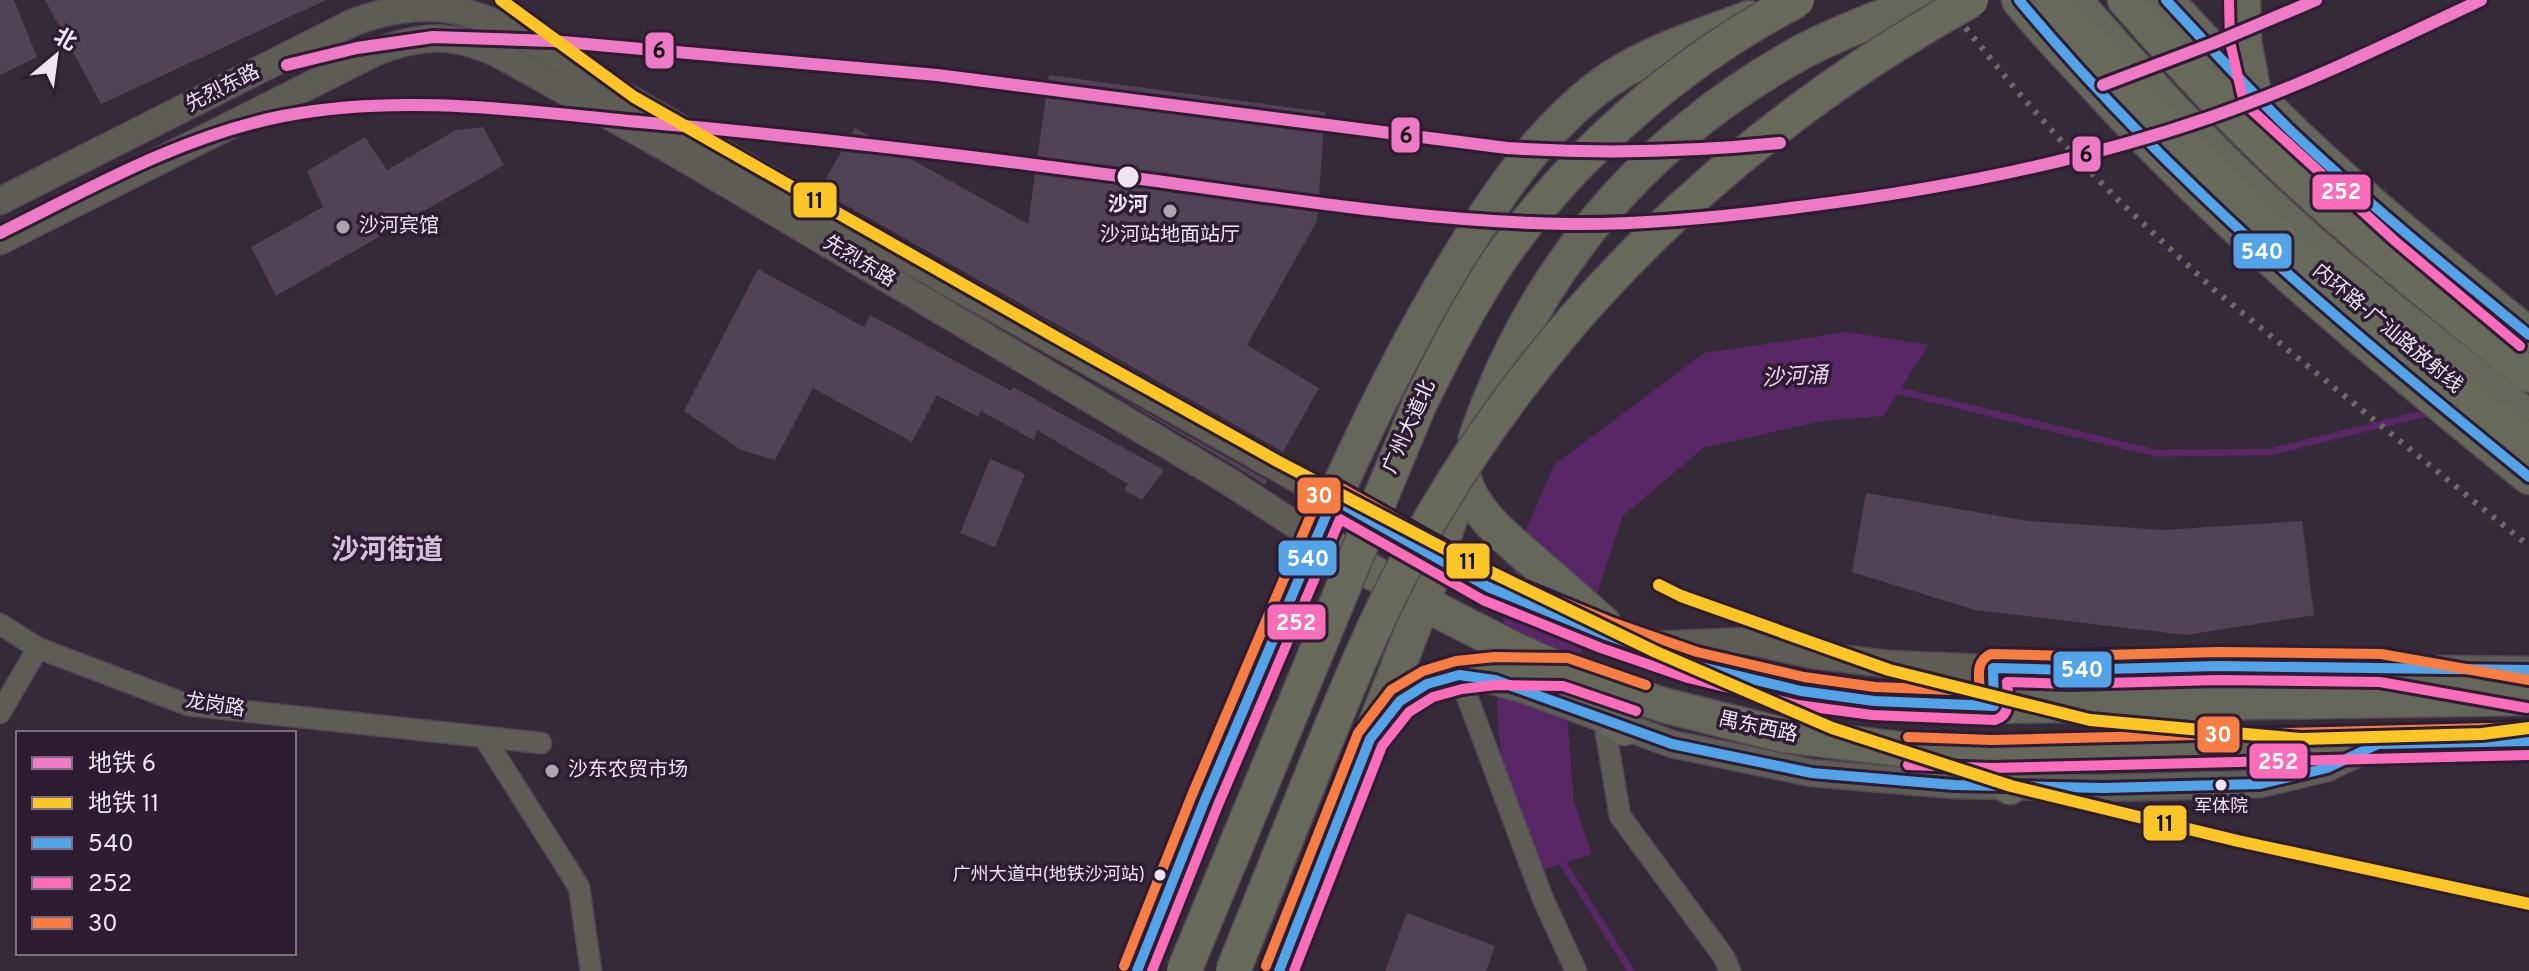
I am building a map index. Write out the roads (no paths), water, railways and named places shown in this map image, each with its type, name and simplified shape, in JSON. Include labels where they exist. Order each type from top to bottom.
[{"type":"highway","name":"广州大道北","points":[[1184,971],[1413,418],[1449,346],[1498,262],[1549,197],[1618,127],[1722,45],[1797,0]]},
{"type":"highway","points":[[1233,971],[1343,700],[1386,603],[1449,488],[1516,391],[1587,303],[1695,194],[1808,103],[1895,45],[1971,0]]},
{"type":"highway","name":"内环路-广汕路放射线","points":[[2052,0],[2133,92],[2273,233],[2529,445]]},
{"type":"highway","points":[[2125,0],[2203,87],[2298,181],[2392,264],[2507,378]]},
{"type":"main road","name":"广州大道北","points":[[1137,971],[1205,800],[1333,499],[1379,401],[1434,299],[1503,189],[1554,127],[1598,87],[1673,47],[1797,0]]},
{"type":"main road","points":[[1279,971],[1423,603],[1492,396],[1527,325],[1589,227],[1613,198],[1691,126],[1754,82],[1823,42],[1925,0]]},
{"type":"main road","points":[[2019,0],[2120,113],[2228,221],[2343,325],[2529,477]]},
{"type":"main road","points":[[2074,0],[2190,129],[2270,206],[2339,266],[2507,378],[2529,418]]},
{"type":"main road","points":[[2093,0],[2187,102],[2263,176],[2363,263],[2529,395]]},
{"type":"main road","points":[[2166,0],[2254,94],[2404,231],[2529,335]]},
{"type":"main road","points":[[2243,0],[2244,41],[2254,94]]},
{"type":"main road","points":[[1463,476],[1467,492],[1478,508],[1571,610],[1574,630],[1565,639],[1553,678]]},
{"type":"main road","points":[[1333,499],[1488,587],[1571,610],[1631,644],[1693,665],[1801,691],[1874,701],[1994,706],[2283,700],[2380,683],[2473,684],[2529,696]]},
{"type":"main road","name":"禺东西路","points":[[1316,538],[1553,678],[1783,735],[1927,753],[2529,741]]},
{"type":"main road","points":[[1993,668],[1994,706]]},
{"type":"main road","points":[[2473,684],[2529,672]]},
{"type":"main road","points":[[1370,739],[1400,701],[1427,684],[1459,675],[1553,678],[1614,724]]},
{"type":"main road","points":[[2380,683],[2529,696]]},
{"type":"main road","points":[[2283,700],[2287,746]]},
{"type":"main road","points":[[2231,701],[2233,748]]},
{"type":"main road","points":[[2009,753],[2010,787]]},
{"type":"street","name":"先烈东路","points":[[0,201],[392,5],[453,8],[499,24],[1316,538]]},
{"type":"street","name":"先烈东路","points":[[0,241],[376,52],[429,38],[462,40],[480,45],[672,151],[780,201],[1333,499]]},
{"type":"street","name":"龙岗路","points":[[0,624],[38,648],[188,705],[541,743]]},
{"type":"street","points":[[1631,644],[1749,641],[1813,655],[1888,664],[2069,670],[2218,666],[2380,683],[2529,672]]},
{"type":"street","points":[[0,713],[38,648]]},
{"type":"street","points":[[1459,675],[1543,899],[1576,971]]},
{"type":"street","points":[[1730,971],[1724,957],[1620,816],[1614,724],[1672,744],[1812,773],[2010,787],[2260,784],[2327,768],[2378,744]]},
{"type":"street","points":[[484,737],[579,887],[591,971]]},
{"type":"water","points":[[1847,332],[1929,345],[1883,416],[1822,421],[1703,448],[1623,516],[1566,706],[1574,802],[1592,854],[1544,869],[1512,799],[1501,757],[1497,710],[1504,612],[1522,539],[1554,465],[1704,353]]},
{"type":"waterway","name":"沙河涌","points":[[1891,389],[2156,453],[2270,452],[2434,411]]},
{"type":"waterway","name":"沙河涌","points":[[1558,855],[1631,971]]},
{"type":"railway","points":[[1943,0],[2064,144],[2118,200],[2212,288],[2529,546]]},
{"type":"metro line","name":"11","points":[[501,0],[634,97],[1066,343],[1277,461],[1466,560],[1656,652],[1832,728],[2011,786],[2238,841],[2529,904]]},
{"type":"metro line","name":"6","points":[[2103,85],[2316,0]]},
{"type":"metro line","name":"6","points":[[0,233],[103,181],[209,136],[283,116],[327,109],[417,105],[506,109],[831,141],[1464,219],[1598,224],[1713,217],[1956,183],[2110,148],[2211,117],[2280,91],[2481,0]]},
{"type":"metro line","name":"6","points":[[287,65],[357,48],[433,37],[552,41],[937,75],[1507,148],[1644,151],[1780,143]]},
{"type":"metro line","name":"11","points":[[1659,585],[1681,596],[1889,670],[2090,720],[2301,739],[2482,734],[2529,728]]},
{"type":"place","name":"沙河","points":[[1128,177]]},
{"type":"place","name":"沙河站地面站厅","points":[[1170,211]]},
{"type":"place","name":"沙河宾馆","points":[[343,227]]},
{"type":"place","name":"沙东农贸市场","points":[[552,771]]},
{"type":"place","name":"军体院","points":[[2221,785]]},
{"type":"place","name":"广州大道中(地铁沙河站)","points":[[1160,875]]},
{"type":"district","name":"沙河街道","points":[[387,552]]}]
